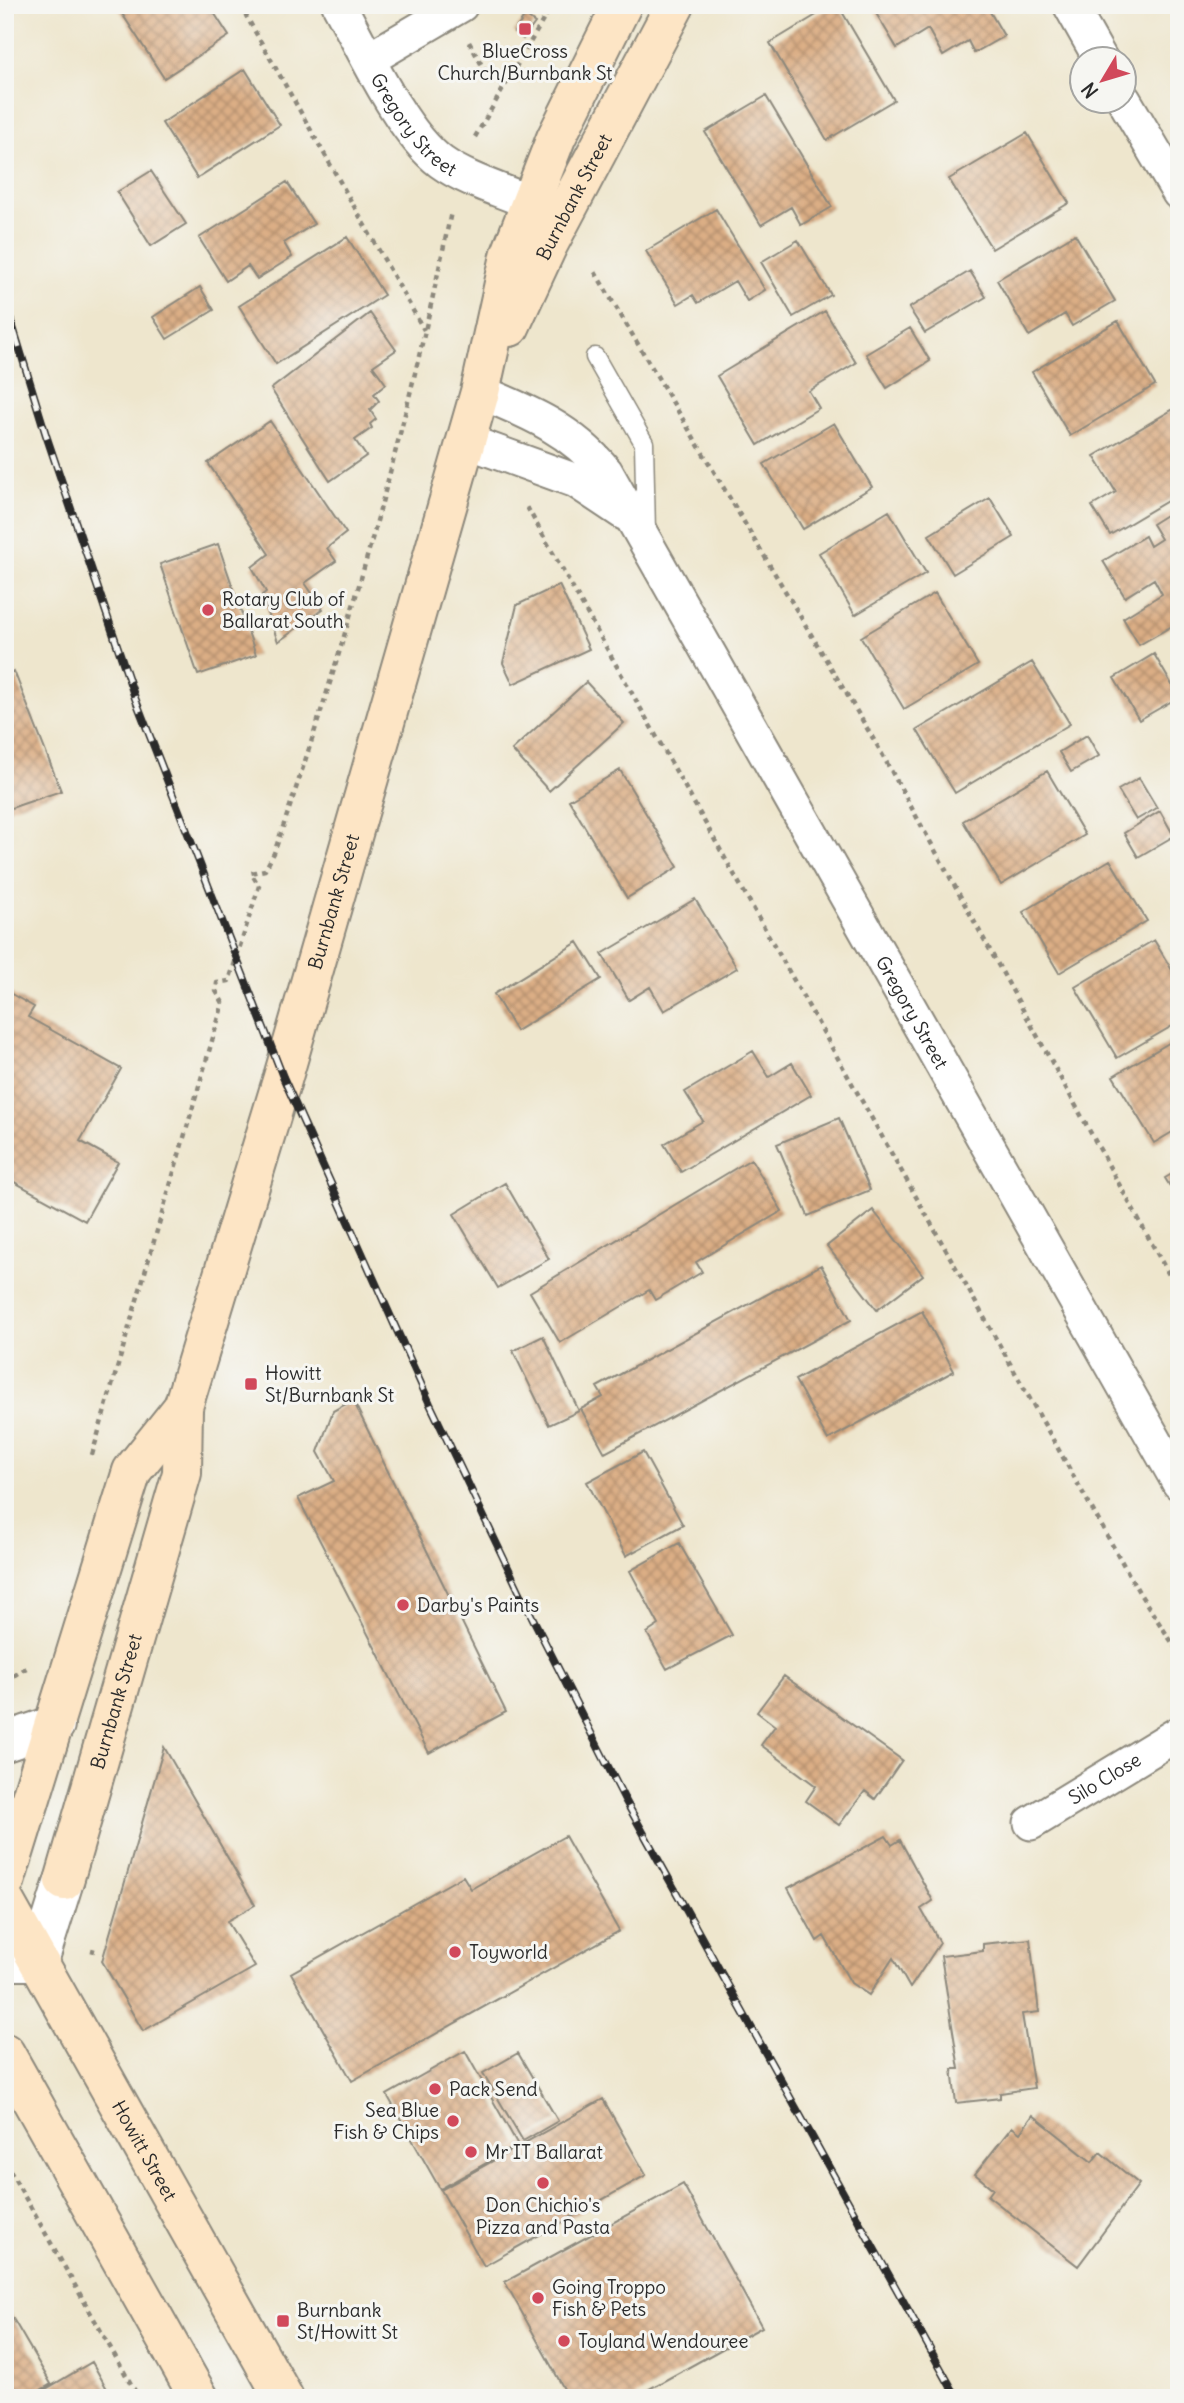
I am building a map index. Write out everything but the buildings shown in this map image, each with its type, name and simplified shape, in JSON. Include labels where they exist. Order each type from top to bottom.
[{"type":"main road","name":"Burnbank Street","points":[[64,1881],[182,1473],[183,1407],[283,1077],[480,392],[503,284],[529,202],[556,138],[622,5]]},
{"type":"main road","name":"Burnbank Street","points":[[480,392],[548,245],[675,5]]},
{"type":"main road","name":"Burnbank Street","points":[[5,1882],[132,1471],[183,1407]]},
{"type":"main road","name":"Howitt Street","points":[[5,1902],[22,1961],[280,2396]]},
{"type":"main road","points":[[5,2053],[199,2398]]},
{"type":"street","name":"Gregory Street","points":[[339,5],[396,104],[428,149],[442,162],[462,173],[529,202]]},
{"type":"street","points":[[1070,5],[1093,46]]},
{"type":"street","points":[[369,59],[456,8]]},
{"type":"street","points":[[1134,116],[1179,193]]},
{"type":"street","name":"Gregory Street","points":[[480,392],[531,412],[574,439],[606,472],[1179,1483]]},
{"type":"street","name":"Gregory Street","points":[[466,441],[576,481],[619,508],[646,542]]},
{"type":"street","points":[[5,1742],[55,1725]]},
{"type":"street","name":"Silo Close","points":[[1031,1823],[1179,1733]]},
{"type":"street","name":"Burnbank Street","points":[[22,1961],[64,1881]]},
{"type":"lane","points":[[595,357],[644,443],[646,542]]},
{"type":"path","points":[[240,5],[425,331]]},
{"type":"path","points":[[89,1466],[223,1003],[216,991],[217,984],[229,981],[259,886],[251,873],[265,870],[274,853],[313,740],[380,518],[462,173],[478,131],[552,5]]},
{"type":"path","points":[[456,8],[484,69],[505,86]]},
{"type":"path","points":[[596,272],[877,745],[1179,1293]]},
{"type":"path","points":[[527,507],[1140,1594],[1179,1653]]},
{"type":"path","points":[[5,1681],[28,1667],[32,1654]]},
{"type":"path","points":[[5,2162],[139,2398]]},
{"type":"railway","points":[[5,301],[46,435],[135,698],[283,1077],[430,1404],[523,1599],[624,1798],[957,2398]]},
{"type":"place","name":"BlueCross Church/Burnbank St","points":[[525,29]]},
{"type":"place","name":"Rotary Club of Ballarat South","points":[[208,610]]},
{"type":"place","name":"Howitt St/Burnbank St","points":[[251,1384]]},
{"type":"place","name":"Darby's Paints","points":[[403,1605]]},
{"type":"place","name":"Toyworld","points":[[455,1952]]},
{"type":"place","name":"Pack Send","points":[[435,2089]]},
{"type":"place","name":"Sea Blue Fish & Chips","points":[[453,2121]]},
{"type":"place","name":"Mr IT Ballarat","points":[[471,2152]]},
{"type":"place","name":"Don Chichio's Pizza and Pasta","points":[[543,2183]]},
{"type":"place","name":"Going Troppo Fish & Pets","points":[[538,2298]]},
{"type":"place","name":"Burnbank St/Howitt St","points":[[283,2321]]},
{"type":"place","name":"Toyland Wendouree","points":[[564,2341]]}]
